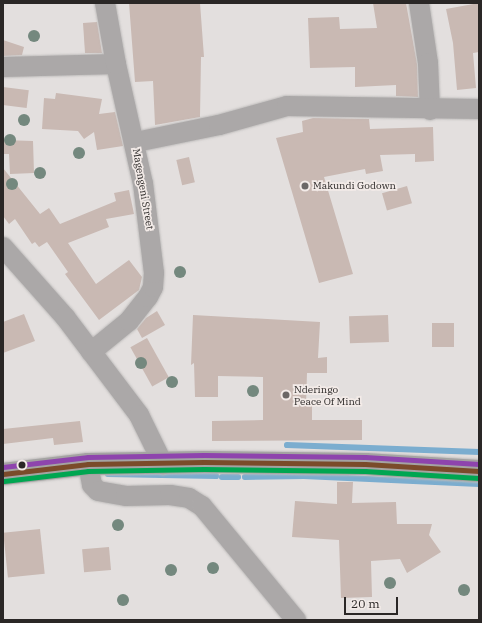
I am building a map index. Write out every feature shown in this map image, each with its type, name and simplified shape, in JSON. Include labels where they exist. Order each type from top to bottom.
[{"type":"main road","points":[[3,474],[88,464],[163,464],[204,462],[365,464],[479,471]]},
{"type":"street","name":"Magengeni Street","points":[[91,352],[129,321],[153,287],[153,248],[136,142],[116,64],[105,3]]},
{"type":"street","points":[[419,3],[428,63],[430,110]]},
{"type":"street","points":[[3,67],[116,64]]},
{"type":"street","points":[[136,142],[219,125],[286,106],[479,110]]},
{"type":"street","points":[[3,247],[65,317],[139,416],[163,464]]},
{"type":"street","points":[[88,464],[92,485],[98,491],[126,496],[170,495],[189,498],[202,506],[296,620]]},
{"type":"building","points":[[129,3],[200,3],[204,57],[201,57],[200,117],[155,125],[153,81],[135,82]]},
{"type":"building","points":[[373,3],[406,3],[417,64],[418,97],[396,96],[396,85],[355,87],[355,67],[310,68],[308,18],[339,17],[340,29],[377,28]]},
{"type":"building","points":[[479,3],[479,52],[473,53],[476,88],[457,90],[453,43],[446,9]]},
{"type":"building","points":[[97,22],[102,53],[85,53],[83,23]]},
{"type":"building","points":[[3,40],[24,47],[22,55],[3,56]]},
{"type":"building","points":[[3,87],[29,90],[27,108],[3,105]]},
{"type":"building","points":[[56,93],[102,99],[99,114],[115,112],[123,146],[97,150],[94,132],[84,139],[78,131],[42,129],[44,98],[55,99]]},
{"type":"building","points":[[313,118],[369,119],[370,129],[433,127],[434,161],[415,162],[415,154],[380,155],[383,171],[366,174],[365,169],[324,177],[353,274],[319,283],[276,138],[303,132],[302,121]]},
{"type":"building","points":[[3,140],[33,141],[34,173],[10,174],[9,154],[3,154]]},
{"type":"building","points":[[189,157],[195,182],[182,185],[176,160]]},
{"type":"building","points":[[3,168],[40,214],[49,208],[60,224],[116,201],[114,193],[129,190],[134,214],[106,219],[109,227],[68,243],[96,284],[129,260],[142,277],[139,290],[99,320],[65,274],[68,272],[47,242],[39,247],[35,242],[32,244],[15,219],[9,224],[3,216]]},
{"type":"building","points":[[407,186],[412,203],[387,210],[382,193]]},
{"type":"building","points":[[157,311],[165,325],[142,338],[137,329],[146,318]]},
{"type":"building","points":[[24,314],[35,341],[3,353],[3,322]]},
{"type":"building","points":[[193,315],[320,322],[318,358],[327,357],[327,373],[307,373],[306,405],[312,405],[312,420],[362,420],[362,440],[212,441],[212,421],[263,420],[263,377],[218,376],[218,397],[195,397],[194,363],[191,365]]},
{"type":"building","points":[[388,315],[389,342],[350,343],[349,316]]},
{"type":"building","points":[[432,323],[454,323],[454,347],[432,347]]},
{"type":"building","points":[[147,338],[169,377],[152,387],[130,347]]},
{"type":"building","points":[[80,421],[83,442],[54,445],[53,438],[3,444],[3,429]]},
{"type":"building","points":[[337,482],[353,482],[352,503],[396,502],[397,524],[432,524],[429,535],[441,552],[407,573],[400,559],[371,561],[372,597],[341,598],[339,540],[292,537],[295,501],[337,504]]},
{"type":"building","points":[[40,529],[45,574],[8,578],[3,533]]},
{"type":"building","points":[[109,547],[111,570],[84,572],[82,549]]},
{"type":"waterway","points":[[287,445],[479,452]]},
{"type":"waterway","points":[[108,474],[216,476]]},
{"type":"waterway","points":[[245,477],[304,476],[479,484]]},
{"type":"waterway","points":[[222,477],[238,477]]},
{"type":"transit line","points":[[3,467],[88,457],[204,455],[365,457],[479,464]]},
{"type":"transit line","points":[[3,474],[88,464],[204,462],[365,464],[479,471]]},
{"type":"transit line","points":[[4,481],[88,471],[204,469],[365,471],[479,478]]},
{"type":"place","name":"Makundi Godown","points":[[305,186]]},
{"type":"place","name":"Nderingo Peace Of Mind","points":[[286,395]]}]
